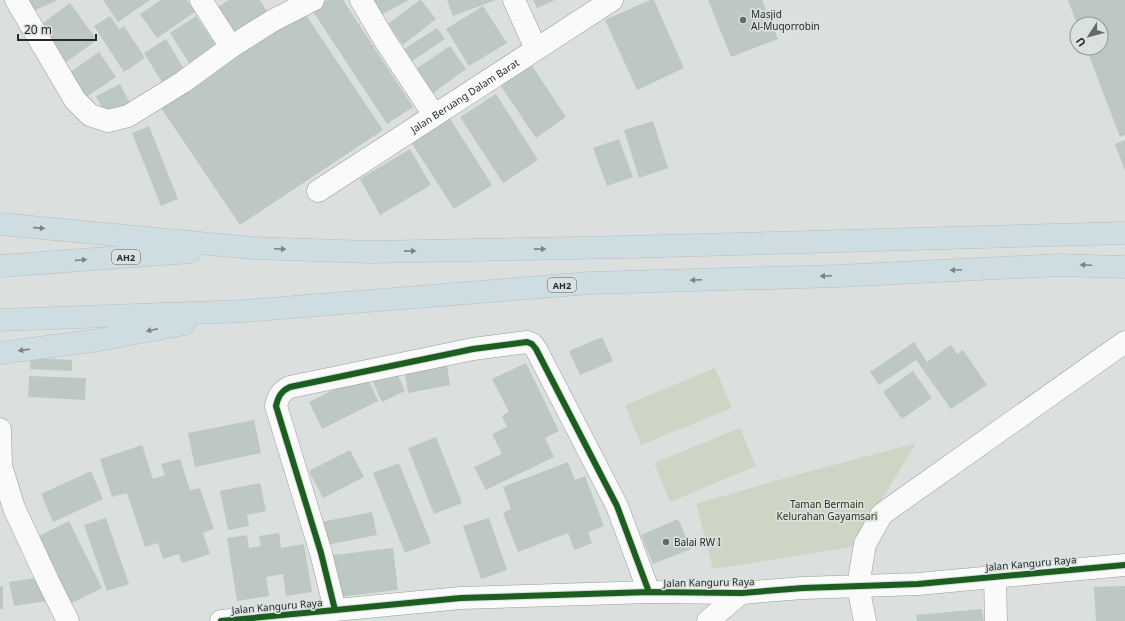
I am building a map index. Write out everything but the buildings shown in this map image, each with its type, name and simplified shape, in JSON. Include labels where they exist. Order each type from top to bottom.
[{"type":"highway","name":"AH2","points":[[0,224],[252,248],[370,252],[621,247],[1125,233]]},
{"type":"highway","name":"AH2","points":[[0,266],[252,248]]},
{"type":"highway","name":"AH2","points":[[0,320],[245,310],[590,283],[838,276],[1059,264],[1125,267]]},
{"type":"highway","points":[[0,353],[99,340],[245,310]]},
{"type":"street","points":[[16,0],[75,100],[90,115],[108,121],[128,116],[183,82],[231,47],[282,15],[313,0]]},
{"type":"street","points":[[201,0],[231,47]]},
{"type":"street","points":[[361,0],[434,115]]},
{"type":"street","points":[[514,0],[536,49]]},
{"type":"street","name":"Jalan Beruang Dalam Barat","points":[[318,191],[612,0]]},
{"type":"street","points":[[335,610],[321,553],[276,406],[284,389],[297,385],[465,351],[527,342],[532,344],[536,349],[617,506],[649,592]]},
{"type":"street","points":[[865,621],[858,586],[865,544],[882,514],[1125,342]]},
{"type":"street","points":[[0,429],[1,466],[14,508],[68,621]]},
{"type":"street","name":"Jalan Kanguru Raya","points":[[221,621],[462,598],[649,592],[741,593],[803,588],[918,584],[1125,565]]},
{"type":"street","points":[[995,577],[996,621]]},
{"type":"street","points":[[708,621],[741,593]]},
{"type":"green space","points":[[715,368],[732,408],[641,445],[625,405]]},
{"type":"green space","points":[[740,428],[756,466],[670,502],[654,463]]},
{"type":"green space","name":"Taman Bermain Kelurahan Gayamsari","points":[[916,443],[853,547],[713,569],[696,504],[796,475]]},
{"type":"cycle path","points":[[335,610],[321,553],[276,406],[280,395],[284,390],[290,387],[473,349],[527,342],[532,344],[536,349],[617,506],[649,592]]},
{"type":"cycle path","points":[[221,621],[461,598],[649,592],[741,593],[803,588],[918,584],[1125,565]]},
{"type":"place","name":"Masjid Al-Muqorrobin","points":[[743,20]]},
{"type":"place","name":"Balai RW I","points":[[666,542]]}]
